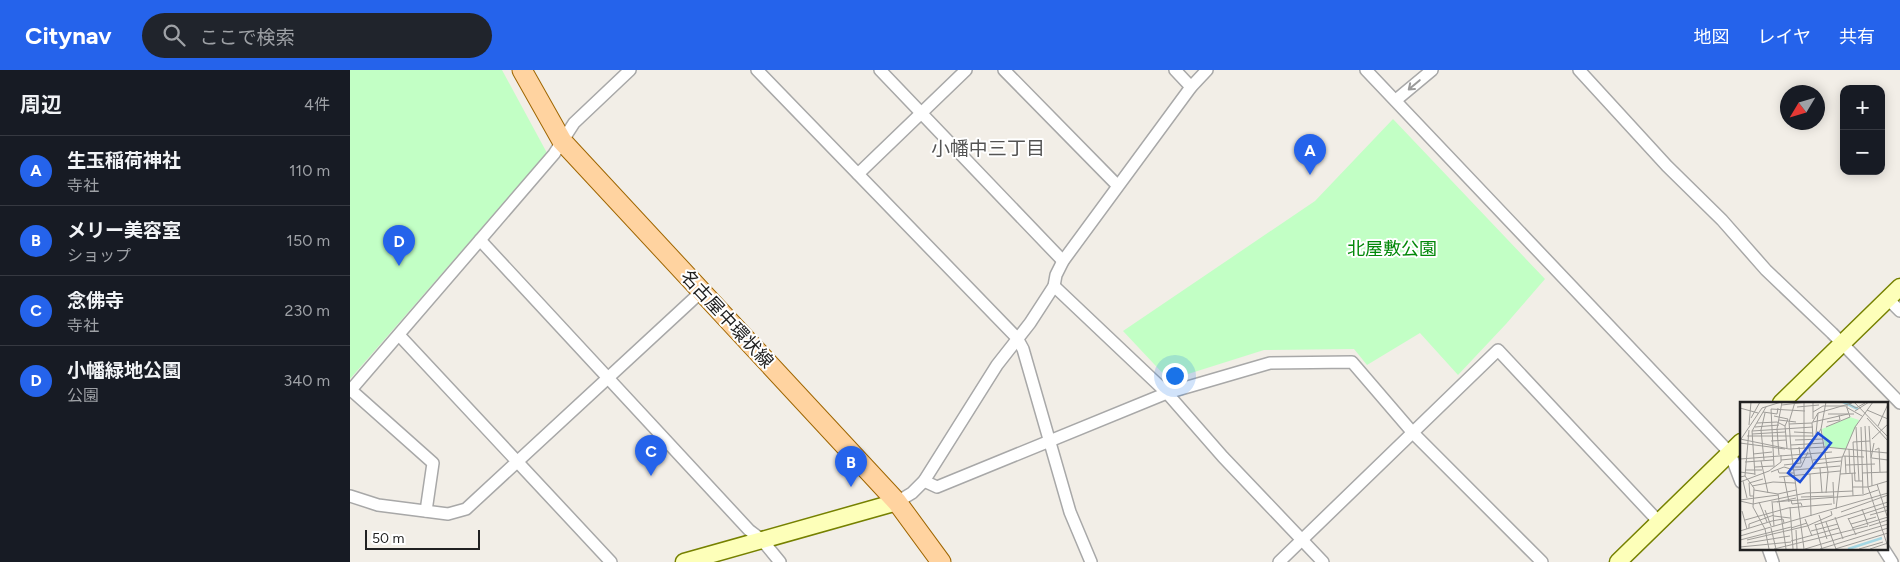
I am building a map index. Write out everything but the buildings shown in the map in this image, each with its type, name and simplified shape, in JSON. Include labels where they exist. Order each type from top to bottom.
[{"type":"main road","name":"名古屋中環状線","points":[[522,70],[562,141],[897,502],[941,562]]},
{"type":"street","points":[[426,511],[433,463],[350,391],[554,154],[574,123],[630,70]]},
{"type":"street","points":[[757,70],[1017,338],[1023,349],[1070,512],[1091,562]]},
{"type":"street","points":[[880,70],[1064,261]]},
{"type":"street","points":[[858,174],[966,70]]},
{"type":"street","points":[[1004,70],[1117,185]]},
{"type":"street","points":[[1175,70],[1191,86]]},
{"type":"street","points":[[684,562],[897,502],[912,493],[924,481],[997,365],[1030,323],[1054,286],[1056,276],[1064,261],[1117,185],[1191,86],[1208,70]]},
{"type":"street","points":[[1366,70],[1735,448],[1740,476]]},
{"type":"street","points":[[1396,100],[1432,70]]},
{"type":"street","points":[[1579,70],[1667,166],[1722,220],[1766,270],[1900,403]]},
{"type":"street","points":[[480,240],[749,530],[762,540],[780,562]]},
{"type":"street","points":[[1054,286],[1167,393],[1223,457],[1323,562]]},
{"type":"street","points":[[1784,402],[1900,287]]},
{"type":"street","points":[[350,496],[378,505],[448,514],[466,509],[702,291]]},
{"type":"street","points":[[1888,298],[1900,311]]},
{"type":"street","points":[[399,334],[611,562]]},
{"type":"street","points":[[1279,562],[1498,350],[1659,522]]},
{"type":"street","points":[[924,481],[937,487],[1167,393],[1270,363],[1352,362],[1413,434],[1542,562]]},
{"type":"street","points":[[1618,562],[1735,448]]},
{"type":"street","points":[[1769,550],[1773,562]]},
{"type":"street","points":[[1884,550],[1892,562]]},
{"type":"green space","points":[[350,70],[502,70],[547,153],[350,379]]},
{"type":"green space","name":"北屋敷公園","points":[[1393,119],[1545,279],[1458,375],[1420,333],[1367,365],[1354,349],[1264,350],[1169,380],[1123,331],[1315,201]]},
{"type":"place","name":"生玉稲荷神社","points":[[1310,175]]},
{"type":"place","name":"小幡緑地公園","points":[[399,266]]},
{"type":"place","name":"念佛寺","points":[[651,476]]},
{"type":"place","name":"メリー美容室","points":[[851,487]]},
{"type":"district","name":"小幡中三丁目","points":[[988,148]]}]
